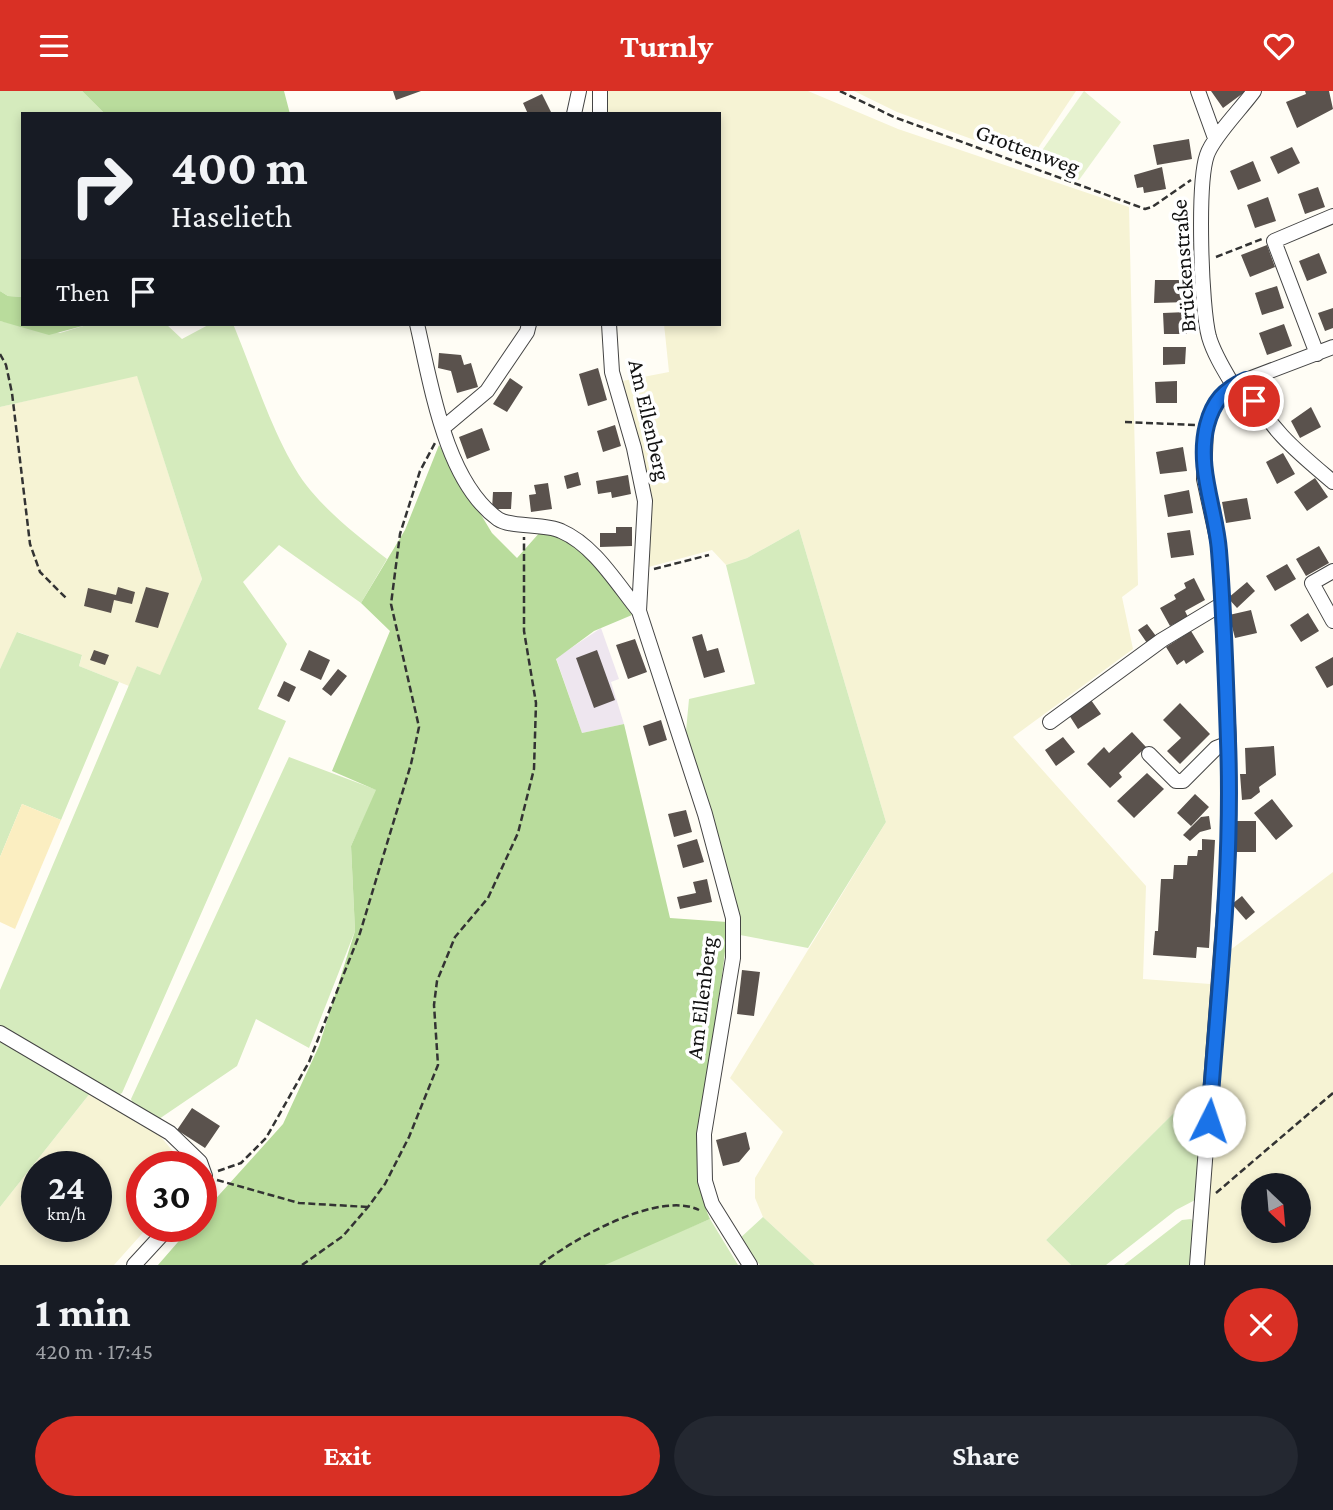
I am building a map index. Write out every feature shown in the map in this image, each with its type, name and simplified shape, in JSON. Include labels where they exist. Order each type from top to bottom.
[{"type":"street","points":[[574,112],[579,91]]},
{"type":"street","points":[[600,91],[600,112]]},
{"type":"street","points":[[1198,91],[1215,138],[1234,121],[1254,91]]},
{"type":"street","name":"Brückenstraße","points":[[1215,138],[1201,179],[1206,320],[1213,348],[1280,437],[1333,482]]},
{"type":"street","points":[[1317,354],[1274,240],[1333,216]]},
{"type":"street","name":"Am Ellenberg","points":[[418,326],[443,428],[455,460],[480,503],[501,521],[560,530],[585,545],[639,611]]},
{"type":"street","points":[[443,428],[487,391],[528,326]]},
{"type":"street","name":"Am Ellenberg","points":[[609,326],[612,372],[634,447],[645,501],[639,611],[705,814],[733,918],[733,958],[704,1134],[705,1181],[712,1204],[750,1265]]},
{"type":"street","points":[[1196,1265],[1203,1204],[1229,847],[1228,743],[1219,548],[1204,479],[1206,427],[1215,404],[1240,383],[1333,347]]},
{"type":"street","points":[[1333,571],[1312,583],[1333,621]]},
{"type":"street","points":[[1050,722],[1162,640],[1222,604]]},
{"type":"street","points":[[1149,754],[1176,781],[1182,781],[1216,748],[1228,743]]},
{"type":"street","points":[[0,1033],[170,1133],[189,1151]]},
{"type":"street","points":[[134,1265],[155,1242]]},
{"type":"path","name":"Grottenweg","points":[[840,91],[894,117],[1145,209],[1152,207],[1183,184],[1201,179]]},
{"type":"path","points":[[1216,257],[1268,237],[1274,240]]},
{"type":"path","points":[[0,354],[6,365],[12,393],[30,544],[40,572],[67,600]]},
{"type":"path","points":[[1125,422],[1178,422],[1206,427]]},
{"type":"path","points":[[217,1174],[241,1163],[266,1138],[310,1062],[360,933],[411,764],[419,727],[391,604],[400,534],[421,471],[443,428]]},
{"type":"path","points":[[302,1265],[343,1235],[368,1207],[385,1184],[409,1137],[438,1065],[434,1005],[437,981],[455,937],[488,898],[518,833],[534,769],[536,703],[524,631],[524,523]]},
{"type":"path","points":[[641,572],[709,555]]},
{"type":"path","points":[[1203,1204],[1333,1093]]},
{"type":"path","points":[[217,1183],[299,1203],[368,1207]]},
{"type":"path","points":[[540,1265],[623,1217],[685,1203],[703,1212],[712,1204]]},
{"type":"shaded area","points":[[603,91],[808,91],[898,129],[1129,207],[1138,585],[1122,597],[1133,649],[1013,737],[1146,886],[1143,979],[1210,984],[1204,1083],[1046,1240],[1071,1265],[815,1265],[763,1217],[755,1198],[755,1178],[783,1132],[730,1078],[886,822],[799,529],[747,558],[726,565],[712,550],[645,568],[649,503],[617,382],[669,372],[664,326],[721,326],[721,112],[603,112]]},
{"type":"shaded area","points":[[854,91],[1076,91],[1030,160],[897,112]]},
{"type":"shaded area","points":[[137,375],[202,579],[160,676],[137,666],[129,686],[79,666],[82,656],[18,632],[0,669],[0,407]]},
{"type":"shaded area","points":[[601,628],[619,679],[611,682],[624,724],[582,733],[556,658]]},
{"type":"shaded area","points":[[1333,872],[1333,1265],[1200,1265],[1229,951]]},
{"type":"shaded area","points":[[91,1092],[156,1131],[173,1151],[126,1151],[126,1242],[135,1242],[114,1265],[0,1265],[0,1207],[21,1180],[21,1242],[112,1242],[112,1151],[44,1151]]},
{"type":"green space","points":[[0,91],[82,91],[103,112],[21,112],[21,297],[8,296],[0,291]]},
{"type":"green space","points":[[82,91],[284,91],[289,112],[103,112]]},
{"type":"green space","points":[[1084,91],[1121,122],[1079,180],[1036,159]]},
{"type":"green space","points":[[0,291],[8,296],[21,297],[21,326],[83,326],[49,335],[0,321]]},
{"type":"green space","points":[[0,321],[60,333],[83,326],[168,326],[182,339],[206,326],[234,326],[277,434],[299,474],[328,510],[387,559],[361,603],[279,545],[243,582],[287,644],[258,709],[286,721],[122,1093],[118,1095],[0,1028],[0,990],[137,666],[160,675],[202,579],[137,376],[0,407]]},
{"type":"green space","points":[[439,445],[492,533],[517,558],[541,531],[557,536],[571,543],[594,563],[632,615],[594,631],[556,659],[582,733],[624,724],[670,918],[727,922],[702,1118],[702,1192],[710,1219],[605,1265],[158,1265],[178,1242],[217,1242],[217,1197],[283,1124],[319,1046],[355,931],[351,846],[376,790],[332,771],[390,631],[361,603],[405,530]]},
{"type":"green space","points":[[799,529],[886,822],[808,948],[740,935],[739,915],[685,742],[689,699],[755,684],[726,565],[747,558]]},
{"type":"green space","points":[[17,632],[82,655],[79,666],[119,682],[61,820],[22,804],[0,857],[0,669]]},
{"type":"green space","points":[[289,757],[377,790],[351,846],[355,931],[309,1048],[256,1019],[237,1066],[159,1119],[134,1106],[131,1099]]},
{"type":"green space","points":[[0,1040],[91,1092],[44,1151],[21,1151],[21,1180],[0,1207]]},
{"type":"green space","points":[[1204,1083],[1197,1199],[1176,1210],[1106,1265],[1071,1265],[1046,1240]]},
{"type":"green space","points":[[763,1217],[815,1265],[760,1265],[738,1240]]},
{"type":"green space","points":[[710,1219],[738,1265],[605,1265],[616,1258]]},
{"type":"green space","points":[[1191,1219],[1196,1224],[1191,1265],[1124,1265],[1182,1220]]},
{"type":"sand","points":[[22,804],[61,820],[15,929],[0,922],[0,857]]},
{"type":"building","points":[[393,91],[421,91],[396,100]]},
{"type":"building","points":[[1211,91],[1246,91],[1223,108]]},
{"type":"building","points":[[1305,91],[1329,91],[1333,109],[1297,128],[1286,102],[1306,94]]},
{"type":"building","points":[[542,94],[551,112],[527,112],[523,103]]},
{"type":"building","points":[[1189,139],[1192,159],[1157,165],[1153,145]]},
{"type":"building","points":[[1292,147],[1300,163],[1278,174],[1270,157]]},
{"type":"building","points":[[1253,161],[1261,181],[1238,190],[1230,171]]},
{"type":"building","points":[[1162,167],[1166,189],[1144,193],[1143,187],[1137,188],[1134,175]]},
{"type":"building","points":[[1318,187],[1325,207],[1305,214],[1298,194]]},
{"type":"building","points":[[1268,197],[1276,221],[1255,228],[1247,205]]},
{"type":"building","points":[[1267,245],[1275,267],[1250,277],[1241,255]]},
{"type":"building","points":[[1319,253],[1327,273],[1307,281],[1299,261]]},
{"type":"building","points":[[1155,280],[1188,280],[1188,302],[1154,303]]},
{"type":"building","points":[[1277,286],[1284,308],[1262,315],[1255,293]]},
{"type":"building","points":[[1333,308],[1333,328],[1325,331],[1318,313]]},
{"type":"building","points":[[1187,312],[1187,334],[1164,334],[1163,313]]},
{"type":"building","points":[[1284,324],[1292,346],[1267,355],[1259,333]]},
{"type":"building","points":[[1163,347],[1186,347],[1185,364],[1163,365]]},
{"type":"building","points":[[439,353],[461,355],[464,365],[471,363],[478,387],[457,393],[451,371],[438,368]]},
{"type":"building","points":[[598,368],[607,400],[588,406],[579,374]]},
{"type":"building","points":[[510,378],[523,387],[507,412],[493,404]]},
{"type":"building","points":[[1177,381],[1177,403],[1156,403],[1155,382]]},
{"type":"building","points":[[1311,407],[1321,427],[1300,438],[1291,421]]},
{"type":"building","points":[[615,425],[621,446],[603,452],[597,431]]},
{"type":"building","points":[[482,428],[490,450],[467,459],[459,437]]},
{"type":"building","points":[[1183,447],[1187,471],[1160,474],[1156,452]]},
{"type":"building","points":[[1283,453],[1295,474],[1277,484],[1266,462]]},
{"type":"building","points":[[578,472],[581,485],[567,489],[564,476]]},
{"type":"building","points":[[628,475],[631,494],[612,498],[611,492],[598,494],[596,481]]},
{"type":"building","points":[[1315,478],[1328,497],[1307,511],[1294,492]]},
{"type":"building","points":[[548,483],[552,509],[531,512],[529,495],[536,494],[534,485]]},
{"type":"building","points":[[1189,490],[1193,513],[1168,517],[1164,495]]},
{"type":"building","points":[[493,492],[512,492],[511,509],[492,509]]},
{"type":"building","points":[[1247,498],[1251,519],[1226,523],[1222,502]]},
{"type":"building","points":[[616,527],[632,527],[632,546],[600,547],[600,533],[616,533]]},
{"type":"building","points":[[1190,530],[1194,555],[1171,558],[1167,533]]},
{"type":"building","points":[[1319,546],[1329,563],[1306,576],[1296,559]]},
{"type":"building","points":[[1287,564],[1296,579],[1275,591],[1266,576]]},
{"type":"building","points":[[1194,578],[1205,600],[1185,611],[1188,617],[1170,626],[1160,608],[1176,599],[1174,595],[1186,588],[1184,583]]},
{"type":"building","points":[[1247,582],[1255,591],[1237,608],[1228,598]]},
{"type":"building","points":[[118,587],[135,592],[132,604],[114,600],[111,613],[84,606],[88,588],[116,595]]},
{"type":"building","points":[[146,587],[169,593],[158,628],[135,622]]},
{"type":"building","points":[[1251,610],[1257,633],[1235,638],[1229,615]]},
{"type":"building","points":[[1308,613],[1319,631],[1301,642],[1290,625]]},
{"type":"building","points":[[1147,624],[1156,636],[1147,643],[1138,630]]},
{"type":"building","points":[[1191,631],[1204,652],[1186,664],[1184,660],[1177,665],[1166,647]]},
{"type":"building","points":[[702,634],[707,651],[718,648],[725,672],[704,678],[692,637]]},
{"type":"building","points":[[635,639],[647,672],[628,679],[616,645]]},
{"type":"building","points":[[94,650],[109,655],[105,665],[90,660]]},
{"type":"building","points":[[309,650],[330,660],[321,680],[300,670]]},
{"type":"building","points":[[597,650],[615,700],[594,708],[576,658]]},
{"type":"building","points":[[1333,657],[1333,685],[1327,688],[1315,667]]},
{"type":"building","points":[[338,669],[347,676],[331,696],[322,689]]},
{"type":"building","points":[[284,681],[296,687],[289,702],[277,696]]},
{"type":"building","points":[[1091,700],[1101,714],[1078,729],[1069,715]]},
{"type":"building","points":[[1180,703],[1210,734],[1180,764],[1167,751],[1181,738],[1163,720]]},
{"type":"building","points":[[661,720],[667,740],[649,746],[643,726]]},
{"type":"building","points":[[1132,732],[1146,747],[1119,773],[1122,777],[1110,788],[1087,764],[1104,747],[1109,753]]},
{"type":"building","points":[[1063,737],[1075,752],[1056,766],[1045,750]]},
{"type":"building","points":[[1274,746],[1276,775],[1259,787],[1260,792],[1251,799],[1242,800],[1240,774],[1246,774],[1245,748]]},
{"type":"building","points":[[1147,773],[1164,789],[1134,818],[1117,801]]},
{"type":"building","points":[[1195,794],[1209,807],[1191,826],[1177,813]]},
{"type":"building","points":[[1272,799],[1293,826],[1276,840],[1254,813]]},
{"type":"building","points":[[686,810],[692,832],[674,837],[668,814]]},
{"type":"building","points":[[1209,816],[1211,829],[1200,832],[1190,841],[1183,835],[1201,817]]},
{"type":"building","points":[[1235,821],[1256,821],[1256,852],[1234,852]]},
{"type":"building","points":[[697,839],[704,862],[683,868],[677,845]]},
{"type":"building","points":[[1202,839],[1215,840],[1209,948],[1197,947],[1196,958],[1153,955],[1155,931],[1158,931],[1161,879],[1173,879],[1174,865],[1187,865],[1188,856],[1197,856],[1198,850],[1202,850]]},
{"type":"building","points":[[707,879],[712,902],[680,909],[677,897],[696,893],[693,882]]},
{"type":"building","points":[[1242,896],[1255,912],[1246,920],[1232,904]]},
{"type":"building","points":[[742,970],[760,972],[754,1016],[737,1014]]},
{"type":"building","points":[[192,1108],[220,1126],[205,1148],[177,1130]]},
{"type":"building","points":[[746,1132],[750,1149],[739,1162],[723,1166],[716,1140]]},
{"type":"route","points":[[1209,1121],[1229,847],[1228,743],[1219,548],[1204,479],[1206,427],[1215,404],[1223,392],[1233,385],[1246,380],[1254,401]]}]
